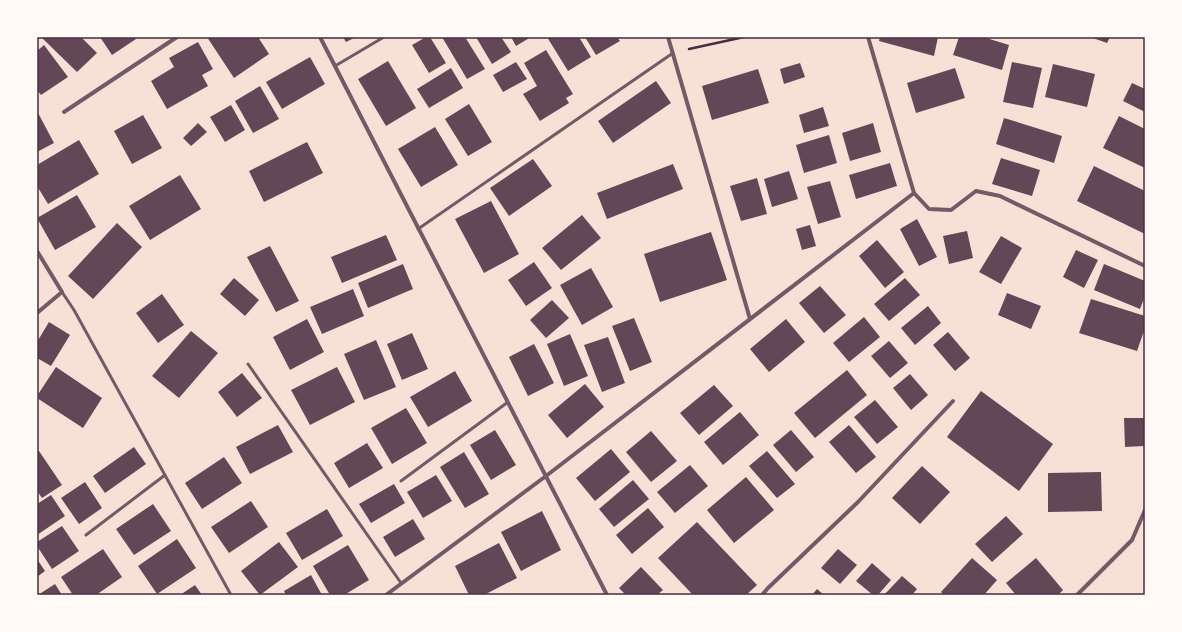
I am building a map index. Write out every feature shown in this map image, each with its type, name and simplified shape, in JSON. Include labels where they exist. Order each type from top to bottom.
[{"type":"street","points":[[64,112],[177,37]]},
{"type":"street","points":[[320,37],[607,595]]},
{"type":"street","points":[[668,37],[750,319]]},
{"type":"street","points":[[868,37],[914,193],[929,209],[951,210],[976,191],[1000,196],[1145,266]]},
{"type":"street","points":[[386,595],[546,476],[914,193]]},
{"type":"street","points":[[37,251],[62,292],[37,313]]},
{"type":"street","points":[[762,595],[858,502],[953,401]]},
{"type":"street","points":[[1077,595],[1132,540],[1145,510]]},
{"type":"lane","points":[[335,66],[384,37]]},
{"type":"lane","points":[[418,229],[673,53]]},
{"type":"lane","points":[[62,292],[74,310],[231,595]]},
{"type":"lane","points":[[248,364],[401,583]]},
{"type":"lane","points":[[401,481],[508,402]]},
{"type":"lane","points":[[86,535],[165,475]]},
{"type":"path","points":[[673,53],[744,37]]},
{"type":"building","points":[[41,37],[81,37],[97,53],[77,72]]},
{"type":"building","points":[[100,37],[134,37],[136,39],[112,55]]},
{"type":"building","points":[[207,37],[258,37],[269,54],[234,78]]},
{"type":"building","points":[[343,37],[356,37],[346,42]]},
{"type":"building","points":[[426,37],[430,37],[446,63],[429,73],[412,45]]},
{"type":"building","points":[[442,37],[465,37],[485,69],[467,79]]},
{"type":"building","points":[[476,37],[501,37],[511,52],[492,64]]},
{"type":"building","points":[[511,37],[531,37],[516,46]]},
{"type":"building","points":[[547,37],[579,37],[591,57],[568,71]]},
{"type":"building","points":[[585,37],[617,37],[620,41],[596,55]]},
{"type":"building","points":[[880,37],[938,37],[934,56],[879,41]]},
{"type":"building","points":[[959,37],[983,37],[1009,45],[1002,70],[953,55]]},
{"type":"building","points":[[1090,37],[1110,37],[1107,43]]},
{"type":"building","points":[[198,42],[213,69],[202,75],[208,86],[167,109],[151,81],[174,67],[169,58]]},
{"type":"building","points":[[44,45],[68,77],[41,95],[37,90],[37,51]]},
{"type":"building","points":[[546,50],[573,94],[566,98],[569,103],[540,121],[523,94],[537,86],[524,63]]},
{"type":"building","points":[[310,57],[325,84],[282,109],[266,82]]},
{"type":"building","points":[[388,61],[416,108],[386,126],[358,79]]},
{"type":"building","points":[[516,62],[527,79],[503,92],[493,75]]},
{"type":"building","points":[[1012,62],[1042,68],[1033,108],[1003,102]]},
{"type":"building","points":[[800,63],[805,77],[784,84],[780,69]]},
{"type":"building","points":[[1053,64],[1095,74],[1087,107],[1045,97]]},
{"type":"building","points":[[451,68],[463,88],[429,108],[417,89]]},
{"type":"building","points":[[955,68],[965,98],[916,113],[907,83]]},
{"type":"building","points":[[758,69],[769,103],[712,120],[702,86]]},
{"type":"building","points":[[656,81],[671,103],[613,143],[598,121]]},
{"type":"building","points":[[1132,83],[1145,89],[1145,112],[1123,101]]},
{"type":"building","points":[[260,86],[279,119],[253,133],[235,101]]},
{"type":"building","points":[[469,104],[492,142],[468,156],[445,119]]},
{"type":"building","points":[[231,105],[245,130],[225,142],[210,117]]},
{"type":"building","points":[[823,107],[829,126],[804,133],[799,115]]},
{"type":"building","points":[[37,111],[54,143],[37,152]]},
{"type":"building","points":[[143,115],[162,148],[132,164],[114,131]]},
{"type":"building","points":[[1119,116],[1145,129],[1145,168],[1103,148]]},
{"type":"building","points":[[1004,118],[1062,136],[1054,163],[996,144]]},
{"type":"building","points":[[198,123],[207,132],[191,146],[183,138]]},
{"type":"building","points":[[873,123],[881,152],[850,161],[842,133]]},
{"type":"building","points":[[435,127],[458,165],[421,187],[398,149]]},
{"type":"building","points":[[829,135],[837,163],[804,173],[796,145]]},
{"type":"building","points":[[79,140],[99,174],[48,204],[37,186],[37,165]]},
{"type":"building","points":[[307,142],[323,173],[264,202],[249,171]]},
{"type":"building","points":[[1001,158],[1040,170],[1032,196],[992,184]]},
{"type":"building","points":[[533,159],[552,186],[509,216],[490,188]]},
{"type":"building","points":[[890,163],[897,186],[856,199],[849,175]]},
{"type":"building","points":[[673,164],[683,189],[607,219],[597,193]]},
{"type":"building","points":[[1094,166],[1145,191],[1145,234],[1077,201]]},
{"type":"building","points":[[789,171],[798,199],[772,207],[764,179]]},
{"type":"building","points":[[180,175],[201,209],[150,240],[129,206]]},
{"type":"building","points":[[757,178],[767,214],[741,221],[730,186]]},
{"type":"building","points":[[830,181],[841,217],[818,224],[807,187]]},
{"type":"building","points":[[77,195],[96,227],[55,250],[37,218]]},
{"type":"building","points":[[491,201],[519,254],[484,273],[455,219]]},
{"type":"building","points":[[582,215],[601,238],[561,270],[542,248]]},
{"type":"building","points":[[917,219],[937,257],[919,266],[900,229]]},
{"type":"building","points":[[117,223],[142,247],[93,299],[68,276]]},
{"type":"building","points":[[810,225],[816,246],[802,250],[796,229]]},
{"type":"building","points":[[967,231],[973,258],[949,264],[943,236]]},
{"type":"building","points":[[711,232],[727,280],[660,302],[644,254]]},
{"type":"building","points":[[386,235],[397,260],[342,283],[331,257]]},
{"type":"building","points":[[1001,236],[1022,248],[1001,284],[979,272]]},
{"type":"building","points":[[877,240],[904,272],[885,288],[859,256]]},
{"type":"building","points":[[270,246],[299,301],[276,312],[247,257]]},
{"type":"building","points":[[1076,250],[1098,260],[1084,288],[1063,277]]},
{"type":"building","points":[[534,262],[552,288],[526,306],[508,280]]},
{"type":"building","points":[[403,264],[413,289],[368,308],[358,283]]},
{"type":"building","points":[[1104,264],[1145,281],[1145,296],[1140,309],[1094,290]]},
{"type":"building","points":[[591,268],[613,307],[582,325],[560,285]]},
{"type":"building","points":[[234,278],[259,300],[245,316],[220,294]]},
{"type":"building","points":[[905,278],[920,295],[889,321],[874,304]]},
{"type":"building","points":[[820,286],[846,315],[824,333],[799,303]]},
{"type":"building","points":[[353,289],[364,316],[322,334],[310,307]]},
{"type":"building","points":[[1007,293],[1041,306],[1031,329],[998,315]]},
{"type":"building","points":[[162,294],[184,325],[158,343],[136,313]]},
{"type":"building","points":[[1091,299],[1145,316],[1145,328],[1137,351],[1079,333]]},
{"type":"building","points":[[552,300],[569,318],[546,338],[530,320]]},
{"type":"building","points":[[928,306],[941,323],[915,345],[901,328]]},
{"type":"building","points":[[864,317],[880,337],[849,362],[833,343]]},
{"type":"building","points":[[634,318],[652,362],[630,371],[612,326]]},
{"type":"building","points":[[307,319],[324,352],[290,370],[273,337]]},
{"type":"building","points":[[786,319],[805,342],[769,372],[750,349]]},
{"type":"building","points":[[49,322],[70,335],[51,366],[37,358],[37,342]]},
{"type":"building","points":[[191,331],[218,353],[179,398],[152,376]]},
{"type":"building","points":[[948,332],[970,358],[955,371],[933,345]]},
{"type":"building","points":[[412,333],[428,369],[402,380],[387,344]]},
{"type":"building","points":[[570,334],[588,376],[564,386],[547,344]]},
{"type":"building","points":[[608,337],[625,383],[602,392],[584,345]]},
{"type":"building","points":[[376,340],[396,387],[364,400],[344,354]]},
{"type":"building","points":[[889,341],[908,363],[890,378],[871,356]]},
{"type":"building","points":[[534,344],[554,383],[528,396],[509,357]]},
{"type":"building","points":[[56,367],[102,398],[83,428],[37,398]]},
{"type":"building","points":[[337,367],[355,402],[310,425],[291,390]]},
{"type":"building","points":[[847,370],[867,395],[815,438],[794,413]]},
{"type":"building","points":[[455,371],[472,401],[428,427],[410,397]]},
{"type":"building","points":[[242,373],[262,398],[237,417],[218,392]]},
{"type":"building","points":[[910,374],[928,395],[911,410],[893,388]]},
{"type":"building","points":[[585,384],[604,407],[567,438],[548,415]]},
{"type":"building","points":[[714,385],[733,406],[699,435],[680,413]]},
{"type":"building","points":[[981,391],[1053,444],[1019,491],[947,437]]},
{"type":"building","points":[[875,400],[898,427],[877,444],[854,417]]},
{"type":"building","points":[[406,408],[427,443],[392,464],[371,428]]},
{"type":"building","points":[[740,412],[759,435],[723,465],[704,442]]},
{"type":"building","points":[[1124,418],[1145,418],[1145,446],[1125,447]]},
{"type":"building","points":[[278,425],[293,452],[250,474],[236,447]]},
{"type":"building","points":[[849,425],[876,457],[856,473],[829,442]]},
{"type":"building","points":[[495,430],[516,465],[491,480],[470,445]]},
{"type":"building","points":[[791,430],[814,457],[796,472],[773,445]]},
{"type":"building","points":[[651,431],[677,461],[651,482],[626,452]]},
{"type":"building","points":[[367,443],[383,468],[349,488],[334,463]]},
{"type":"building","points":[[134,447],[146,464],[105,493],[93,476]]},
{"type":"building","points":[[611,449],[630,472],[595,501],[576,478]]},
{"type":"building","points":[[39,451],[62,485],[42,498],[37,491],[37,452]]},
{"type":"building","points":[[767,451],[795,484],[777,498],[749,466]]},
{"type":"building","points":[[464,452],[489,494],[465,508],[440,467]]},
{"type":"building","points":[[224,457],[242,483],[202,509],[185,483]]},
{"type":"building","points":[[690,465],[708,486],[675,513],[657,492]]},
{"type":"building","points":[[922,466],[950,492],[920,524],[892,498]]},
{"type":"building","points":[[1101,472],[1102,511],[1048,512],[1048,473]]},
{"type":"building","points":[[436,475],[452,501],[423,518],[407,492]]},
{"type":"building","points":[[746,477],[774,510],[734,543],[707,510]]},
{"type":"building","points":[[633,480],[649,499],[614,527],[599,509]]},
{"type":"building","points":[[85,482],[102,508],[79,524],[61,498]]},
{"type":"building","points":[[394,484],[405,503],[371,523],[359,504]]},
{"type":"building","points":[[51,495],[65,516],[37,535],[37,504]]},
{"type":"building","points":[[251,501],[268,527],[229,553],[211,527]]},
{"type":"building","points":[[153,504],[171,531],[134,555],[116,529]]},
{"type":"building","points":[[648,508],[664,527],[632,554],[616,535]]},
{"type":"building","points":[[327,509],[343,536],[302,560],[286,533]]},
{"type":"building","points":[[542,511],[561,550],[521,571],[501,532]]},
{"type":"building","points":[[1006,516],[1023,534],[992,562],[975,544]]},
{"type":"building","points":[[413,519],[425,539],[395,557],[383,537]]},
{"type":"building","points":[[697,522],[757,585],[746,595],[693,595],[658,558]]},
{"type":"building","points":[[62,526],[79,551],[52,569],[37,546],[37,542]]},
{"type":"building","points":[[177,539],[196,568],[157,594],[138,566]]},
{"type":"building","points":[[279,542],[298,567],[260,595],[241,571]]},
{"type":"building","points":[[499,543],[517,578],[484,595],[469,595],[455,566]]},
{"type":"building","points":[[348,545],[369,580],[344,595],[330,595],[313,566]]},
{"type":"building","points":[[103,549],[122,577],[96,595],[73,595],[61,577]]},
{"type":"building","points":[[838,549],[857,565],[840,584],[821,568]]},
{"type":"building","points":[[972,558],[997,580],[984,595],[944,595],[941,592]]},
{"type":"building","points":[[1036,558],[1063,590],[1058,595],[1016,595],[1006,583]]},
{"type":"building","points":[[37,559],[45,571],[37,577]]},
{"type":"building","points":[[872,563],[891,580],[878,595],[873,595],[856,581]]},
{"type":"building","points":[[641,567],[663,590],[657,595],[626,595],[619,588]]},
{"type":"building","points":[[311,575],[322,595],[286,595],[284,591]]},
{"type":"building","points":[[902,576],[917,589],[912,595],[884,595]]},
{"type":"building","points":[[55,584],[62,595],[38,595]]},
{"type":"building","points":[[195,585],[202,595],[180,595]]},
{"type":"building","points":[[817,589],[824,595],[812,595]]}]
